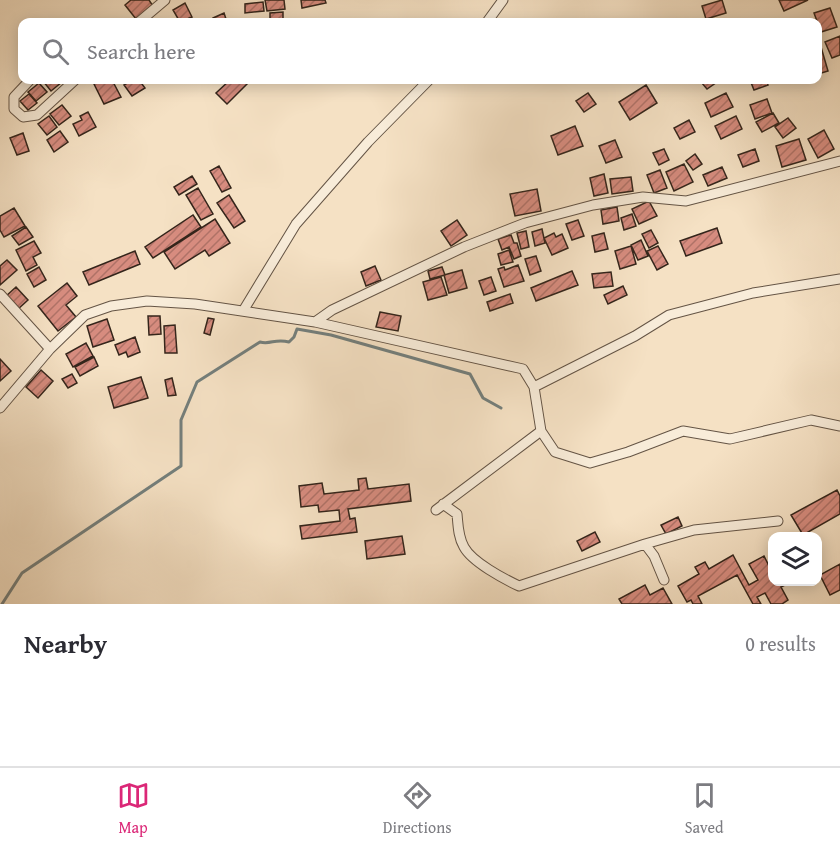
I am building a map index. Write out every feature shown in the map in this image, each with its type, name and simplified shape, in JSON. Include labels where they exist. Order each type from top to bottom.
[{"type":"street","points":[[145,18],[165,0]]},
{"type":"street","points":[[490,18],[503,0]]},
{"type":"street","points":[[26,84],[14,97],[14,109],[23,117],[38,115],[71,84]]},
{"type":"street","points":[[243,312],[296,224],[368,142],[425,84]]},
{"type":"street","points":[[315,322],[332,310],[464,247],[525,224],[593,205],[644,197],[686,201],[840,161]]},
{"type":"street","points":[[534,387],[635,336],[669,315],[753,293],[840,279]]},
{"type":"street","points":[[0,294],[50,349]]},
{"type":"street","points":[[0,408],[50,349],[85,315],[111,306],[147,301],[195,304],[315,322],[523,369],[534,387],[541,431],[555,452],[590,464],[684,431],[730,439],[810,420],[840,426]]},
{"type":"street","points":[[541,431],[440,507],[457,514],[460,538],[465,549],[494,574],[519,586],[694,530],[778,521]]},
{"type":"street","points":[[645,544],[654,556],[664,580]]},
{"type":"building","points":[[131,0],[149,0],[153,6],[135,18],[125,5]]},
{"type":"building","points":[[265,0],[284,0],[285,9],[267,11]]},
{"type":"building","points":[[301,0],[325,0],[326,3],[302,8]]},
{"type":"building","points":[[722,0],[726,13],[706,18],[702,6]]},
{"type":"building","points":[[779,0],[808,0],[784,11]]},
{"type":"building","points":[[263,2],[264,11],[245,13],[245,4]]},
{"type":"building","points":[[185,3],[192,17],[178,18],[173,10]]},
{"type":"building","points":[[830,8],[837,27],[822,32],[822,18],[816,18],[814,13]]},
{"type":"building","points":[[283,12],[283,18],[270,18],[270,13]]},
{"type":"building","points":[[224,13],[226,18],[213,18]]},
{"type":"building","points":[[840,36],[840,55],[832,58],[825,42]]},
{"type":"building","points":[[822,50],[828,71],[822,73]]},
{"type":"building","points":[[40,84],[47,92],[36,101],[28,92]]},
{"type":"building","points":[[45,84],[60,84],[51,91]]},
{"type":"building","points":[[94,84],[114,84],[121,97],[104,104]]},
{"type":"building","points":[[142,84],[145,88],[132,96],[124,85]]},
{"type":"building","points":[[226,84],[247,84],[227,104],[216,93]]},
{"type":"building","points":[[703,84],[714,84],[707,89]]},
{"type":"building","points":[[752,84],[768,85],[754,90]]},
{"type":"building","points":[[646,85],[657,103],[630,120],[619,102]]},
{"type":"building","points":[[588,93],[596,104],[584,112],[576,101]]},
{"type":"building","points":[[726,93],[733,107],[711,117],[705,103]]},
{"type":"building","points":[[29,94],[37,103],[28,110],[20,101]]},
{"type":"building","points":[[767,99],[772,113],[755,119],[750,105]]},
{"type":"building","points":[[62,105],[71,116],[59,125],[50,114]]},
{"type":"building","points":[[88,112],[96,127],[79,136],[73,124],[82,120],[80,116]]},
{"type":"building","points":[[773,113],[779,123],[762,132],[756,122]]},
{"type":"building","points":[[49,116],[57,127],[47,135],[38,124]]},
{"type":"building","points":[[736,116],[742,129],[721,139],[715,126]]},
{"type":"building","points":[[788,118],[796,128],[783,138],[775,127]]},
{"type":"building","points":[[689,120],[695,132],[680,139],[674,128]]},
{"type":"building","points":[[575,126],[583,146],[558,155],[551,136]]},
{"type":"building","points":[[824,130],[834,149],[818,158],[808,139]]},
{"type":"building","points":[[60,131],[68,142],[54,152],[47,140]]},
{"type":"building","points":[[23,133],[29,151],[17,155],[10,138]]},
{"type":"building","points":[[799,139],[806,160],[782,167],[776,146]]},
{"type":"building","points":[[615,140],[622,157],[606,163],[599,146]]},
{"type":"building","points":[[664,149],[669,160],[659,165],[653,153]]},
{"type":"building","points":[[755,149],[759,161],[743,167],[738,155]]},
{"type":"building","points":[[695,154],[702,164],[693,170],[686,161]]},
{"type":"building","points":[[684,164],[693,182],[674,191],[666,172]]},
{"type":"building","points":[[219,166],[231,188],[222,192],[210,171]]},
{"type":"building","points":[[722,167],[727,178],[708,186],[703,175]]},
{"type":"building","points":[[660,170],[667,188],[654,193],[647,175]]},
{"type":"building","points":[[604,174],[608,193],[594,196],[590,178]]},
{"type":"building","points":[[192,176],[197,184],[179,195],[174,187]]},
{"type":"building","points":[[631,177],[633,191],[612,194],[610,179]]},
{"type":"building","points":[[198,188],[213,214],[201,220],[186,195]]},
{"type":"building","points":[[537,189],[541,211],[515,216],[510,194]]},
{"type":"building","points":[[229,195],[245,221],[234,228],[217,203]]},
{"type":"building","points":[[649,201],[657,216],[639,224],[632,209]]},
{"type":"building","points":[[617,207],[619,221],[603,224],[601,210]]},
{"type":"building","points":[[14,208],[25,226],[4,237],[0,230],[0,216]]},
{"type":"building","points":[[632,214],[636,226],[624,230],[621,218]]},
{"type":"building","points":[[193,215],[201,227],[153,258],[145,247]]},
{"type":"building","points":[[215,219],[230,243],[209,256],[205,250],[175,269],[164,252]]},
{"type":"building","points":[[457,220],[467,235],[451,246],[441,231]]},
{"type":"building","points":[[578,220],[584,236],[572,240],[566,224]]},
{"type":"building","points":[[26,227],[33,237],[19,245],[12,236]]},
{"type":"building","points":[[717,228],[722,243],[686,256],[680,241]]},
{"type":"building","points":[[542,229],[545,243],[535,246],[532,232]]},
{"type":"building","points":[[651,230],[658,243],[649,248],[642,234]]},
{"type":"building","points":[[526,231],[529,247],[521,249],[517,233]]},
{"type":"building","points":[[554,233],[556,237],[562,234],[568,248],[552,255],[544,238]]},
{"type":"building","points":[[604,233],[608,249],[595,252],[592,236]]},
{"type":"building","points":[[511,235],[514,243],[517,243],[521,256],[514,259],[509,247],[502,250],[498,239]]},
{"type":"building","points":[[641,240],[648,256],[638,260],[631,245]]},
{"type":"building","points":[[34,241],[41,253],[33,257],[37,265],[26,271],[16,250]]},
{"type":"building","points":[[631,246],[636,264],[620,269],[615,251]]},
{"type":"building","points":[[658,246],[668,264],[657,270],[647,251]]},
{"type":"building","points":[[509,250],[513,262],[501,265],[498,254]]},
{"type":"building","points":[[135,251],[140,264],[89,285],[83,272]]},
{"type":"building","points":[[536,256],[541,271],[530,275],[525,259]]},
{"type":"building","points":[[7,260],[17,270],[0,285],[0,266]]},
{"type":"building","points":[[518,265],[524,281],[504,287],[498,269],[504,267],[505,270]]},
{"type":"building","points":[[375,266],[381,280],[366,286],[361,272]]},
{"type":"building","points":[[39,267],[46,280],[34,287],[27,274]]},
{"type":"building","points":[[442,267],[445,275],[430,279],[428,271]]},
{"type":"building","points":[[462,270],[467,288],[449,293],[444,275]]},
{"type":"building","points":[[572,271],[578,285],[536,301],[531,288]]},
{"type":"building","points":[[611,272],[613,286],[594,288],[592,274]]},
{"type":"building","points":[[441,277],[447,295],[428,300],[423,282]]},
{"type":"building","points":[[491,277],[496,291],[484,295],[479,281]]},
{"type":"building","points":[[67,283],[77,296],[66,305],[76,317],[58,331],[38,306]]},
{"type":"building","points":[[623,286],[627,295],[608,304],[604,295]]},
{"type":"building","points":[[16,287],[28,300],[17,310],[5,297]]},
{"type":"building","points":[[510,294],[513,303],[490,311],[487,302]]},
{"type":"building","points":[[380,312],[401,316],[398,331],[376,327]]},
{"type":"building","points":[[148,316],[160,316],[161,334],[149,335]]},
{"type":"building","points":[[208,318],[214,319],[210,335],[204,333]]},
{"type":"building","points":[[107,319],[114,340],[93,347],[87,326]]},
{"type":"building","points":[[175,325],[177,353],[165,353],[164,326]]},
{"type":"building","points":[[135,337],[140,352],[128,357],[126,352],[119,355],[115,345]]},
{"type":"building","points":[[86,343],[93,356],[73,367],[66,354]]},
{"type":"building","points":[[94,357],[98,366],[80,376],[75,367]]},
{"type":"building","points":[[0,359],[11,371],[0,381]]},
{"type":"building","points":[[41,370],[53,381],[38,398],[26,387]]},
{"type":"building","points":[[72,374],[77,383],[68,388],[62,379]]},
{"type":"building","points":[[141,377],[148,398],[114,408],[108,387]]},
{"type":"building","points":[[172,378],[176,395],[168,396],[165,380]]},
{"type":"building","points":[[366,478],[368,489],[409,484],[411,501],[348,509],[350,519],[355,518],[357,532],[302,539],[300,526],[340,521],[339,510],[319,512],[318,505],[301,507],[299,486],[322,483],[324,494],[359,490],[358,479]]},
{"type":"building","points":[[837,490],[840,496],[840,514],[808,532],[801,532],[791,515]]},
{"type":"building","points":[[678,517],[682,526],[666,534],[661,525]]},
{"type":"building","points":[[595,532],[600,542],[582,551],[577,541]]},
{"type":"building","points":[[402,536],[405,554],[367,559],[365,541]]},
{"type":"building","points":[[733,555],[749,585],[758,580],[749,564],[764,556],[768,564],[768,586],[783,586],[781,587],[788,600],[782,604],[771,604],[765,593],[757,597],[761,604],[753,604],[737,575],[698,596],[702,604],[693,604],[691,600],[687,602],[678,586],[699,574],[695,567],[705,562],[709,569]]},
{"type":"building","points":[[840,564],[840,590],[830,595],[822,579],[822,574]]},
{"type":"building","points":[[645,585],[650,595],[663,588],[672,604],[622,604],[619,599]]},
{"type":"waterway","points":[[2,604],[22,573],[181,466],[181,420],[197,382],[260,342],[289,342],[297,329],[331,335],[470,374],[483,398],[501,408]]}]
